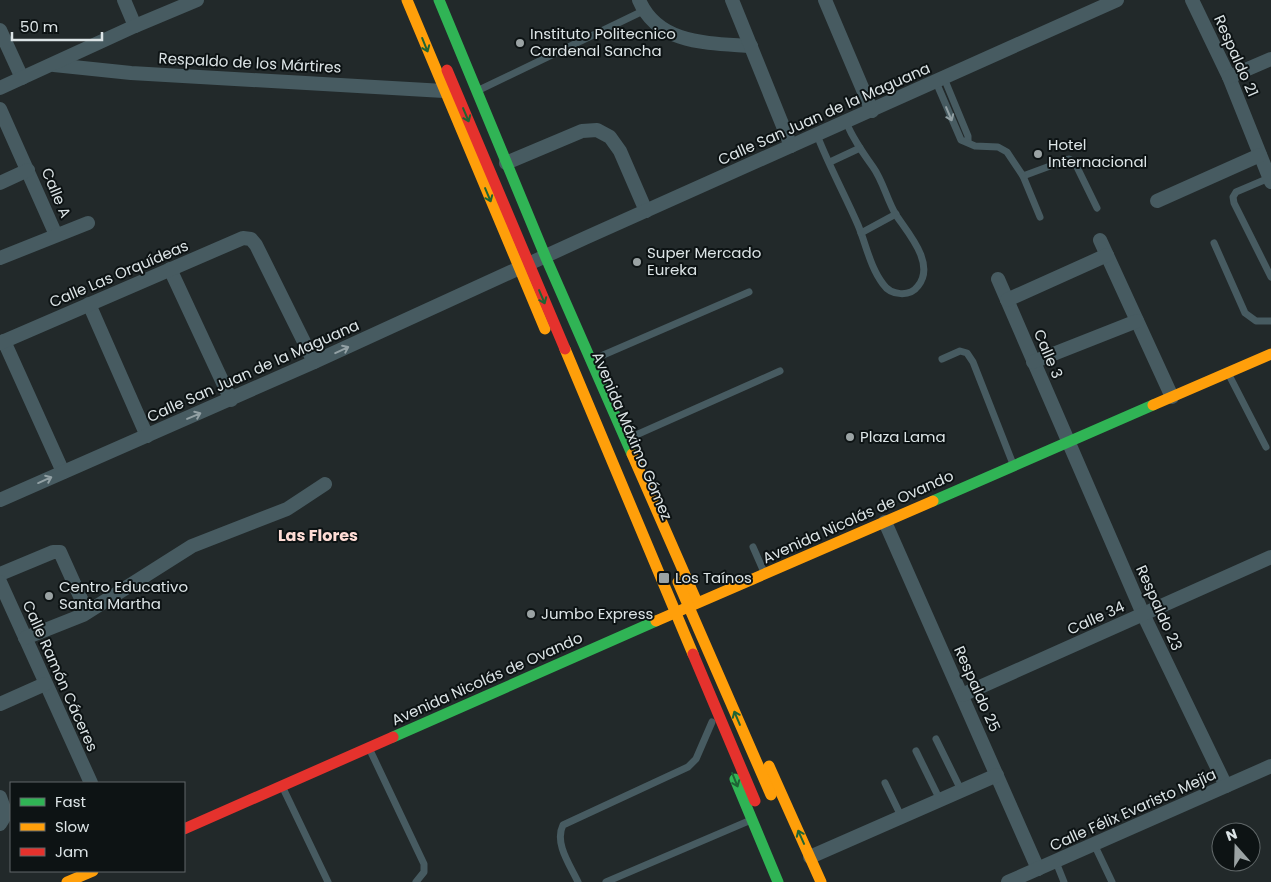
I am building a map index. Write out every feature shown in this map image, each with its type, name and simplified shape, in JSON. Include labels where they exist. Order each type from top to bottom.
[{"type":"main road","points":[[407,0],[519,269],[669,615],[751,820],[778,882]]},
{"type":"main road","name":"Avenida Máximo Gómez","points":[[417,0],[755,802],[791,882]]},
{"type":"main road","name":"Avenida Máximo Gómez","points":[[433,0],[617,441],[809,882]]},
{"type":"main road","points":[[439,0],[546,258],[821,882]]},
{"type":"main road","name":"Avenida Nicolás de Ovando","points":[[185,830],[669,615],[1271,354]]},
{"type":"main road","points":[[67,882],[93,875]]},
{"type":"street","points":[[124,0],[135,26]]},
{"type":"street","points":[[0,88],[54,65],[135,26],[197,0]]},
{"type":"street","points":[[732,0],[791,146]]},
{"type":"street","points":[[826,0],[872,111]]},
{"type":"street","name":"Calle San Juan de la Maguana","points":[[0,500],[231,400],[1117,0]]},
{"type":"street","name":"Respaldo 21","points":[[1192,0],[1229,77],[1270,180]]},
{"type":"street","points":[[641,5],[667,32],[685,39],[751,46]]},
{"type":"street","points":[[0,30],[22,78]]},
{"type":"street","points":[[1229,77],[1271,59]]},
{"type":"street","name":"Respaldo de los Mártires","points":[[54,65],[131,73],[444,90]]},
{"type":"street","name":"Calle A","points":[[0,109],[56,235],[0,258]]},
{"type":"street","points":[[506,163],[582,131],[597,130],[610,137],[620,151],[646,211]]},
{"type":"street","points":[[1158,201],[1260,156]]},
{"type":"street","points":[[0,183],[28,170]]},
{"type":"street","points":[[56,235],[88,223]]},
{"type":"street","name":"Calle Las Orquídeas","points":[[2,342],[243,238],[251,239],[314,362]]},
{"type":"street","points":[[1100,240],[1172,398]]},
{"type":"street","points":[[1007,300],[1107,255]]},
{"type":"street","points":[[170,269],[231,400]]},
{"type":"street","name":"Calle 3","points":[[998,279],[1069,440]]},
{"type":"street","points":[[89,304],[147,436]]},
{"type":"street","points":[[1034,362],[1137,321]]},
{"type":"street","points":[[2,342],[63,472]]},
{"type":"street","name":"Respaldo 23","points":[[1069,440],[1143,614],[1226,786]]},
{"type":"street","points":[[25,638],[34,636],[87,612],[192,546],[287,508],[325,484]]},
{"type":"street","name":"Respaldo 25","points":[[885,522],[1038,869]]},
{"type":"street","points":[[0,574],[52,552],[60,552],[87,612]]},
{"type":"street","name":"Calle 34","points":[[962,696],[1271,558]]},
{"type":"street","name":"Calle Ramón Cáceres","points":[[0,582],[91,782]]},
{"type":"street","points":[[0,704],[45,684]]},
{"type":"street","name":"Calle Félix Evaristo Mejía","points":[[1008,882],[1271,766]]},
{"type":"street","points":[[810,857],[997,775]]},
{"type":"street","points":[[0,797],[6,814],[0,824]]},
{"type":"lane","points":[[476,91],[641,5]]},
{"type":"lane","points":[[940,80],[961,140],[975,146],[998,147],[1007,152],[1023,176],[1040,218]]},
{"type":"lane","points":[[817,135],[883,285],[892,292],[902,294],[914,291],[920,284],[924,268],[921,254],[896,214],[874,167],[860,148],[846,122]]},
{"type":"lane","points":[[830,162],[860,148]]},
{"type":"lane","points":[[1023,176],[1069,159],[1075,163],[1098,208]]},
{"type":"lane","points":[[1270,180],[1236,192],[1233,196],[1234,203],[1271,277]]},
{"type":"lane","points":[[860,233],[896,214]]},
{"type":"lane","points":[[1214,243],[1245,313],[1256,321],[1271,320]]},
{"type":"lane","points":[[601,356],[748,292]]},
{"type":"lane","points":[[942,359],[960,351],[967,353],[1014,465]]},
{"type":"lane","points":[[626,440],[780,371]]},
{"type":"lane","points":[[1228,373],[1266,447]]},
{"type":"lane","points":[[753,547],[765,574]]},
{"type":"lane","points":[[578,882],[560,843],[559,834],[563,825],[688,767],[696,759],[712,722]]},
{"type":"lane","points":[[936,739],[961,790]]},
{"type":"lane","points":[[369,748],[424,864],[424,872],[416,882]]},
{"type":"lane","points":[[916,751],[940,800]]},
{"type":"lane","points":[[885,783],[901,816]]},
{"type":"lane","points":[[282,785],[328,882]]},
{"type":"lane","points":[[606,882],[751,820]]},
{"type":"lane","points":[[1094,844],[1112,882]]},
{"type":"lane","points":[[1056,862],[1064,882]]},
{"type":"traffic: fast","points":[[439,0],[546,258],[632,454]]},
{"type":"traffic: fast","points":[[933,501],[1153,405]]},
{"type":"traffic: fast","points":[[393,737],[656,621]]},
{"type":"traffic: fast","points":[[735,779],[778,882]]},
{"type":"traffic: slow","points":[[407,0],[545,329]]},
{"type":"traffic: slow","points":[[565,349],[693,654]]},
{"type":"traffic: slow","points":[[1153,405],[1271,354]]},
{"type":"traffic: slow","points":[[632,454],[696,600]]},
{"type":"traffic: slow","points":[[656,621],[933,501]]},
{"type":"traffic: slow","points":[[678,582],[771,795]]},
{"type":"traffic: slow","points":[[769,766],[821,882]]},
{"type":"traffic: slow","points":[[67,882],[91,872]]},
{"type":"traffic: jam","points":[[447,70],[565,349]]},
{"type":"traffic: jam","points":[[693,654],[755,801]]},
{"type":"traffic: jam","points":[[185,829],[393,737]]},
{"type":"place","name":"Instituto Politecnico Cardenal Sancha","points":[[520,43]]},
{"type":"place","name":"Hotel Internacional","points":[[1038,154]]},
{"type":"place","name":"Super Mercado Eureka","points":[[637,262]]},
{"type":"place","name":"Plaza Lama","points":[[850,437]]},
{"type":"place","name":"Los Taínos","points":[[664,578]]},
{"type":"place","name":"Centro Educativo Santa Martha","points":[[49,596]]},
{"type":"place","name":"Jumbo Express","points":[[531,614]]},
{"type":"district","name":"Las Flores","points":[[318,535]]}]
